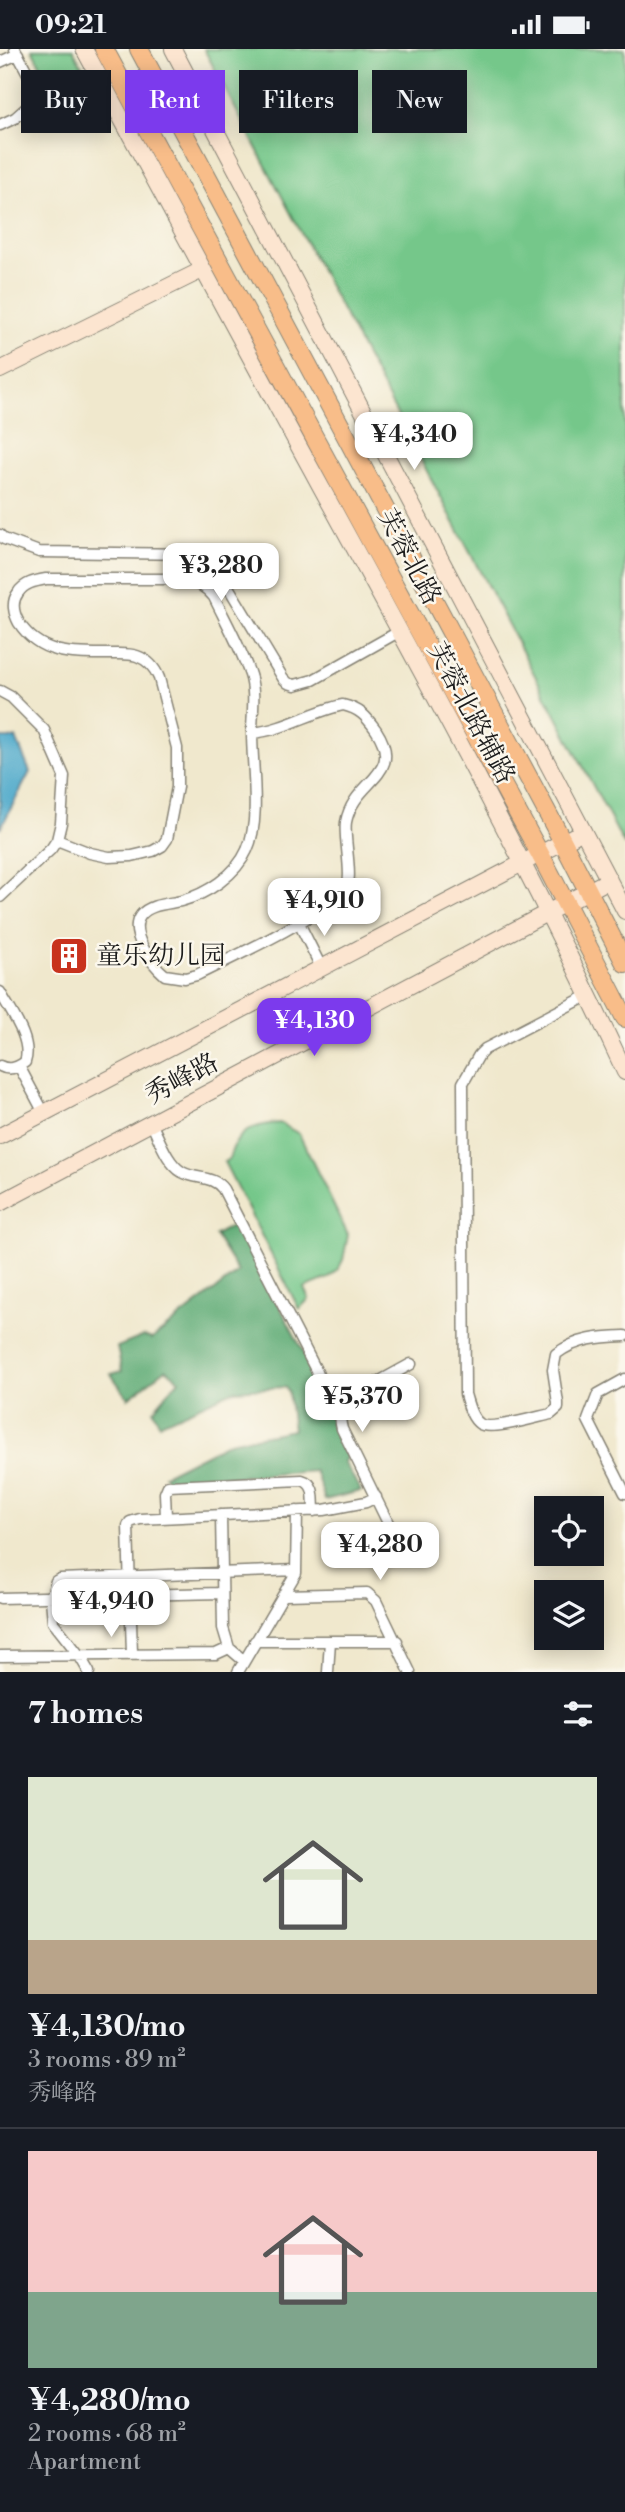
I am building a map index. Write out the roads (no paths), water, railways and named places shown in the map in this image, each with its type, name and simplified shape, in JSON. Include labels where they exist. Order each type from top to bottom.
[{"type":"main road","name":"芙蓉北路辅路","points":[[84,49],[400,631],[549,913],[625,1072]]},
{"type":"main road","name":"芙蓉北路","points":[[104,49],[540,854],[625,1018]]},
{"type":"main road","name":"芙蓉北路","points":[[139,49],[625,963]]},
{"type":"main road","name":"芙蓉北路辅路","points":[[173,49],[625,911]]},
{"type":"main road","points":[[0,370],[202,270]]},
{"type":"main road","name":"秀峰路","points":[[0,1136],[582,831]]},
{"type":"main road","name":"秀峰路","points":[[0,1203],[609,880]]},
{"type":"street","points":[[0,62],[17,51],[34,85],[34,101],[15,118],[0,125]]},
{"type":"street","points":[[0,535],[39,552],[194,555],[212,560],[283,678],[295,685],[313,680],[400,631]]},
{"type":"street","points":[[57,840],[90,853],[109,857],[132,856],[162,846],[170,830],[177,787],[177,748],[159,678],[155,669],[147,662],[139,656],[57,652],[44,647],[29,636],[14,612],[14,600],[23,587],[33,581],[184,579],[207,587],[251,677],[252,733],[254,816],[248,849],[239,864],[201,894],[153,908],[142,914],[138,922],[138,934],[146,951],[165,975],[185,978],[299,923],[346,891],[349,880],[345,824],[350,807],[359,792],[383,767],[385,751],[379,736],[365,714],[343,705],[289,725],[252,733]]},
{"type":"street","points":[[0,691],[11,697],[44,730],[64,776],[61,823],[57,840],[51,849],[0,897]]},
{"type":"street","points":[[299,923],[321,968]]},
{"type":"street","points":[[0,992],[27,1045],[26,1059],[19,1066],[9,1069],[0,1066]]},
{"type":"street","points":[[589,995],[485,1049],[463,1083],[465,1394],[469,1407],[477,1421],[489,1427],[551,1414],[558,1408],[553,1370],[556,1353],[577,1341],[625,1336]]},
{"type":"street","points":[[19,1066],[44,1113]]},
{"type":"street","points":[[151,1123],[177,1168],[185,1174],[213,1180],[223,1189],[317,1372],[329,1406],[340,1415]]},
{"type":"street","points":[[389,1525],[342,1429],[340,1415],[346,1401],[411,1364]]},
{"type":"street","points":[[625,1379],[598,1394],[588,1420],[625,1493]]},
{"type":"street","points":[[166,1517],[165,1493],[168,1486],[289,1480],[302,1480],[311,1485],[314,1511]]},
{"type":"street","points":[[132,1654],[130,1522],[140,1518],[314,1511],[366,1502],[376,1497]]},
{"type":"street","points":[[238,1672],[285,1595],[296,1570],[297,1511]]},
{"type":"street","points":[[221,1515],[223,1628],[229,1648],[243,1660]]},
{"type":"street","points":[[89,1672],[53,1622],[51,1598],[56,1581],[60,1579],[296,1570]]},
{"type":"street","points":[[0,1598],[222,1593]]},
{"type":"street","points":[[285,1595],[368,1593],[376,1601],[410,1672]]},
{"type":"street","points":[[255,1641],[397,1641]]},
{"type":"street","points":[[328,1672],[330,1641]]},
{"type":"street","points":[[0,1656],[216,1654],[229,1648]]},
{"type":"water","points":[[0,738],[16,738],[30,772],[0,829]]},
{"type":"place","name":"童乐幼儿园","points":[[69,956]]}]
